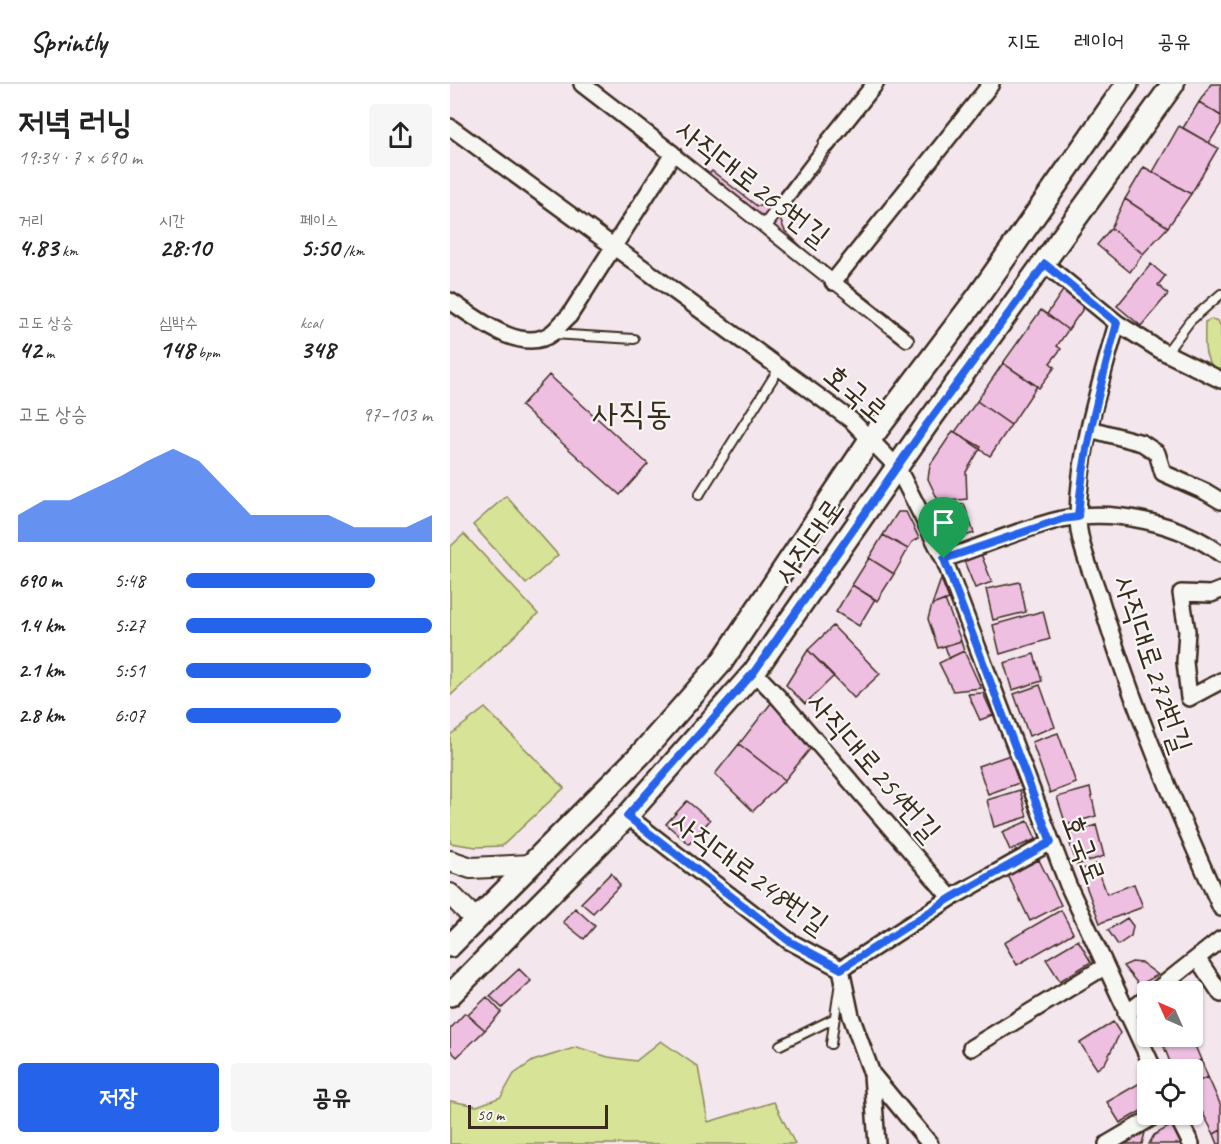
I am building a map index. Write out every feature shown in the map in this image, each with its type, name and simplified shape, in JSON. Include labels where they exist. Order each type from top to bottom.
[{"type":"main road","name":"사직대로","points":[[450,946],[640,755],[721,663],[871,438],[979,295],[1127,84]]},
{"type":"main road","name":"사직대로","points":[[450,995],[627,816],[754,672],[897,467],[1173,84]]},
{"type":"street","name":"사직대로265번길","points":[[582,84],[907,340]]},
{"type":"street","points":[[765,226],[875,84]]},
{"type":"street","name":"사직대로265번길","points":[[833,282],[991,84]]},
{"type":"street","name":"호국로","points":[[450,128],[856,423],[897,467],[944,559],[1051,842],[1104,967],[1148,1059]]},
{"type":"street","points":[[450,301],[504,335],[531,340],[551,334],[569,316],[673,154]]},
{"type":"street","points":[[1045,264],[1117,323],[1166,353],[1221,380]]},
{"type":"street","name":"사직대로272번길","points":[[1117,323],[1090,429],[1080,479],[1078,517],[1105,614],[1138,715],[1221,908]]},
{"type":"street","points":[[1090,429],[1142,443],[1157,453],[1164,473],[1221,501]]},
{"type":"street","points":[[944,559],[1062,519],[1078,517],[1156,523],[1204,542],[1221,554]]},
{"type":"street","points":[[1221,590],[1211,594],[1181,593],[1187,631],[1185,662],[1189,698],[1221,681]]},
{"type":"street","name":"사직대로254번길","points":[[754,672],[951,898]]},
{"type":"street","name":"사직대로248번길","points":[[627,816],[789,941],[841,969],[851,1016],[872,1074],[878,1144]]},
{"type":"street","points":[[841,969],[951,898],[1051,842]]},
{"type":"street","points":[[450,861],[471,868],[530,865]]},
{"type":"street","points":[[450,894],[476,920]]},
{"type":"street","points":[[1168,981],[1221,939]]},
{"type":"street","points":[[1197,958],[1221,994]]},
{"type":"street","points":[[971,1048],[1104,967]]},
{"type":"street","points":[[1126,1014],[1137,1006]]},
{"type":"street","name":"사직대로248번길","points":[[872,1074],[930,1144]]},
{"type":"street","points":[[1107,1144],[1139,1125]]},
{"type":"street","points":[[1182,1125],[1191,1144]]},
{"type":"lane","points":[[1166,353],[1190,321],[1221,294]]},
{"type":"lane","points":[[551,334],[634,339]]},
{"type":"lane","points":[[699,495],[780,367]]},
{"type":"lane","points":[[831,1044],[841,969]]},
{"type":"lane","points":[[780,1045],[835,1018]]},
{"type":"green space","points":[[1211,319],[1218,321],[1221,327],[1221,373],[1207,358],[1205,322]]},
{"type":"green space","points":[[506,496],[558,555],[526,584],[473,525]]},
{"type":"green space","points":[[464,534],[538,614],[450,696],[450,547]]},
{"type":"green space","points":[[485,708],[564,788],[502,846],[476,847],[450,843],[450,735]]},
{"type":"green space","points":[[661,1041],[698,1067],[708,1122],[774,1102],[795,1144],[450,1144],[450,1101],[477,1106],[501,1097],[514,1074],[533,1061],[577,1047],[608,1057],[636,1061]]},
{"type":"building","points":[[864,84],[886,84],[780,219],[785,231],[825,269],[833,270],[839,264],[847,271],[848,283],[908,330],[900,342],[677,166],[684,157],[706,177],[712,171],[757,206],[770,206]]},
{"type":"building","points":[[1211,84],[1221,84],[1221,116],[1199,102]]},
{"type":"building","points":[[1199,102],[1221,116],[1221,124],[1209,143],[1183,128]]},
{"type":"building","points":[[1179,126],[1218,148],[1191,194],[1153,172]]},
{"type":"building","points":[[1144,167],[1191,194],[1168,227],[1125,199]]},
{"type":"building","points":[[1125,199],[1168,227],[1143,254],[1111,228]]},
{"type":"building","points":[[1111,228],[1143,254],[1130,272],[1097,245]]},
{"type":"building","points":[[1151,264],[1165,276],[1158,285],[1168,294],[1141,326],[1117,306]]},
{"type":"building","points":[[1066,286],[1088,302],[1068,330],[1047,314]]},
{"type":"building","points":[[1041,310],[1068,330],[1057,346],[1061,349],[1050,363],[1055,367],[1039,388],[1003,363]]},
{"type":"building","points":[[1003,363],[1037,386],[1011,425],[977,401]]},
{"type":"building","points":[[549,375],[648,464],[620,495],[521,406]]},
{"type":"building","points":[[977,401],[1011,425],[990,456],[955,432]]},
{"type":"building","points":[[953,431],[981,447],[966,472],[967,499],[939,502],[928,479],[930,465]]},
{"type":"building","points":[[964,504],[974,533],[951,541],[941,512]]},
{"type":"building","points":[[898,512],[906,512],[919,538],[912,542],[908,549],[883,535]]},
{"type":"building","points":[[883,535],[908,549],[894,574],[869,558]]},
{"type":"building","points":[[981,554],[992,582],[975,588],[964,561]]},
{"type":"building","points":[[869,558],[894,574],[877,601],[852,585]]},
{"type":"building","points":[[941,579],[949,599],[932,605]]},
{"type":"building","points":[[1020,582],[1026,612],[993,620],[986,589]]},
{"type":"building","points":[[852,585],[875,599],[859,626],[836,612]]},
{"type":"building","points":[[945,600],[961,641],[938,648],[928,619],[932,605]]},
{"type":"building","points":[[1043,611],[1050,639],[1000,654],[993,625]]},
{"type":"building","points":[[833,626],[880,674],[854,698],[808,650]]},
{"type":"building","points":[[961,641],[964,651],[949,658],[945,646]]},
{"type":"building","points":[[808,650],[834,676],[805,704],[786,685]]},
{"type":"building","points":[[964,651],[981,688],[953,691],[939,663]]},
{"type":"building","points":[[1034,654],[1042,681],[1012,690],[1004,663]]},
{"type":"building","points":[[1040,685],[1055,727],[1029,736],[1014,694]]},
{"type":"building","points":[[983,693],[993,715],[980,720],[968,694]]},
{"type":"building","points":[[772,702],[810,749],[785,780],[739,744]]},
{"type":"building","points":[[1058,733],[1076,783],[1050,793],[1032,742]]},
{"type":"building","points":[[739,744],[785,780],[753,811],[715,774]]},
{"type":"building","points":[[1010,755],[1019,783],[988,794],[978,766]]},
{"type":"building","points":[[1090,788],[1096,816],[1066,825],[1057,797]]},
{"type":"building","points":[[1020,790],[1027,817],[994,827],[987,800]]},
{"type":"building","points":[[687,801],[710,820],[689,844],[666,824]]},
{"type":"building","points":[[1028,821],[1036,839],[1010,850],[1002,832]]},
{"type":"building","points":[[1096,825],[1104,856],[1077,865],[1067,835]]},
{"type":"building","points":[[1039,860],[1061,905],[1030,921],[1008,875]]},
{"type":"building","points":[[1096,864],[1107,894],[1134,884],[1143,907],[1100,923],[1080,870]]},
{"type":"building","points":[[611,873],[620,885],[593,913],[581,903]]},
{"type":"building","points":[[575,908],[595,926],[584,939],[563,922]]},
{"type":"building","points":[[1061,910],[1073,933],[1017,965],[1004,943]]},
{"type":"building","points":[[1127,918],[1133,926],[1131,936],[1118,945],[1108,930]]},
{"type":"building","points":[[1078,940],[1091,962],[1060,981],[1046,959]]},
{"type":"building","points":[[1132,962],[1142,963],[1158,975],[1137,983],[1123,966]]},
{"type":"building","points":[[519,969],[531,981],[502,1008],[490,996]]},
{"type":"building","points":[[487,997],[501,1012],[485,1030],[468,1015]]},
{"type":"building","points":[[465,1013],[485,1030],[457,1057],[450,1050],[450,1029]]},
{"type":"building","points":[[1113,1022],[1120,1033],[1105,1063],[1097,1069],[1080,1043]]},
{"type":"building","points":[[1164,1047],[1196,1047],[1201,1059],[1169,1059]]},
{"type":"building","points":[[1203,1065],[1208,1077],[1203,1079]]},
{"type":"building","points":[[1208,1077],[1221,1106],[1221,1130],[1214,1134],[1203,1114],[1203,1079]]},
{"type":"building","points":[[1137,1085],[1137,1113],[1120,1123],[1107,1102]]},
{"type":"building","points":[[1147,1125],[1142,1144],[1114,1144]]},
{"type":"building","points":[[1174,1125],[1184,1144],[1149,1144],[1154,1135]]},
{"type":"building","points":[[1221,1130],[1221,1144],[1218,1144],[1214,1134]]},
{"type":"district","name":"사직동","points":[[632,413]]},
{"type":"route","points":[[1045,264],[1117,323],[1090,429],[1080,479],[1078,517],[1062,519],[944,559],[972,626],[1051,842],[951,898],[841,969],[789,941],[627,816],[754,672],[927,424],[1045,264]]}]
